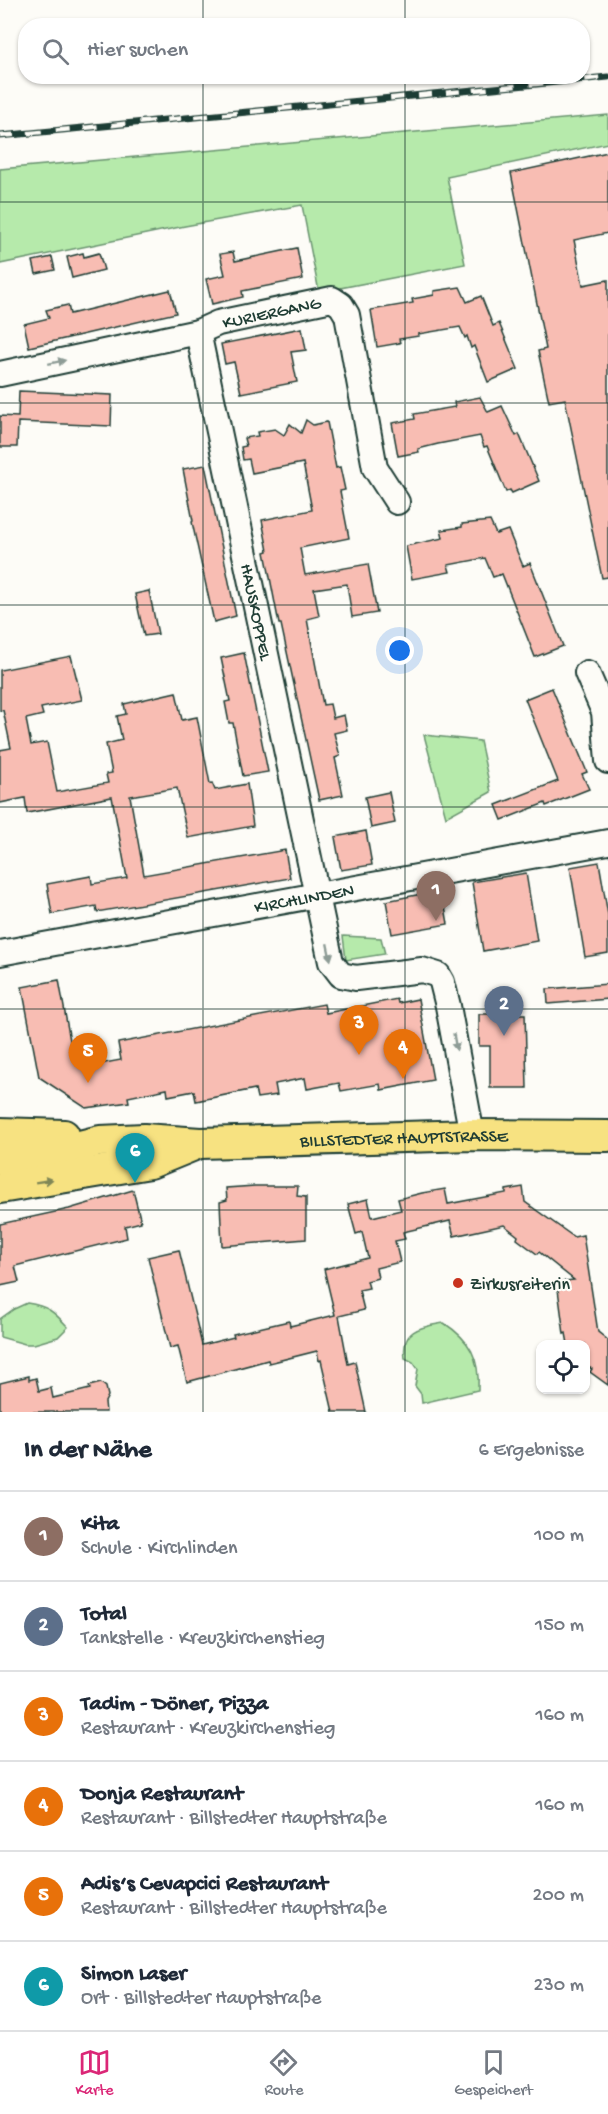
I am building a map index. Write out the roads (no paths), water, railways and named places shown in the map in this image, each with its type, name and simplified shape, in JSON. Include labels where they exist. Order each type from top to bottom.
[{"type":"main road","name":"BILLSTEDTER HAUPTSTRASSE","points":[[5,1128],[100,1141]]},
{"type":"main road","name":"BILLSTEDTER HAUPTSTRASSE","points":[[0,1159],[63,1150],[100,1141],[144,1139],[200,1143],[472,1135],[608,1136]]},
{"type":"main road","name":"BILLSTEDTER HAUPTSTRASSE","points":[[0,1188],[150,1164],[200,1143]]},
{"type":"street","name":"KURIERGANG","points":[[0,374],[198,332],[218,323],[332,299],[341,305],[347,315],[375,468],[397,502]]},
{"type":"street","name":"HAUSKOPPEL","points":[[198,332],[331,962],[341,975],[356,978],[422,970],[438,975],[448,1006],[472,1135]]},
{"type":"street","points":[[587,673],[604,711],[608,761]]},
{"type":"street","name":"KIRCHLINDEN","points":[[0,952],[608,842]]},
{"type":"railway","points":[[590,79],[608,77]]},
{"type":"railway","points":[[0,136],[536,84]]},
{"type":"place","name":"Kita","points":[[436,921]]},
{"type":"place","name":"Total","points":[[504,1036]]},
{"type":"place","name":"Tadim - Döner, Pizza","points":[[359,1055]]},
{"type":"place","name":"Donja Restaurant","points":[[403,1079]]},
{"type":"place","name":"Adis‘s Cevapcici Restaurant","points":[[88,1083]]},
{"type":"place","name":"Simon Laser","points":[[135,1183]]},
{"type":"place","name":"Zirkusreiterin","points":[[458,1283]]}]
